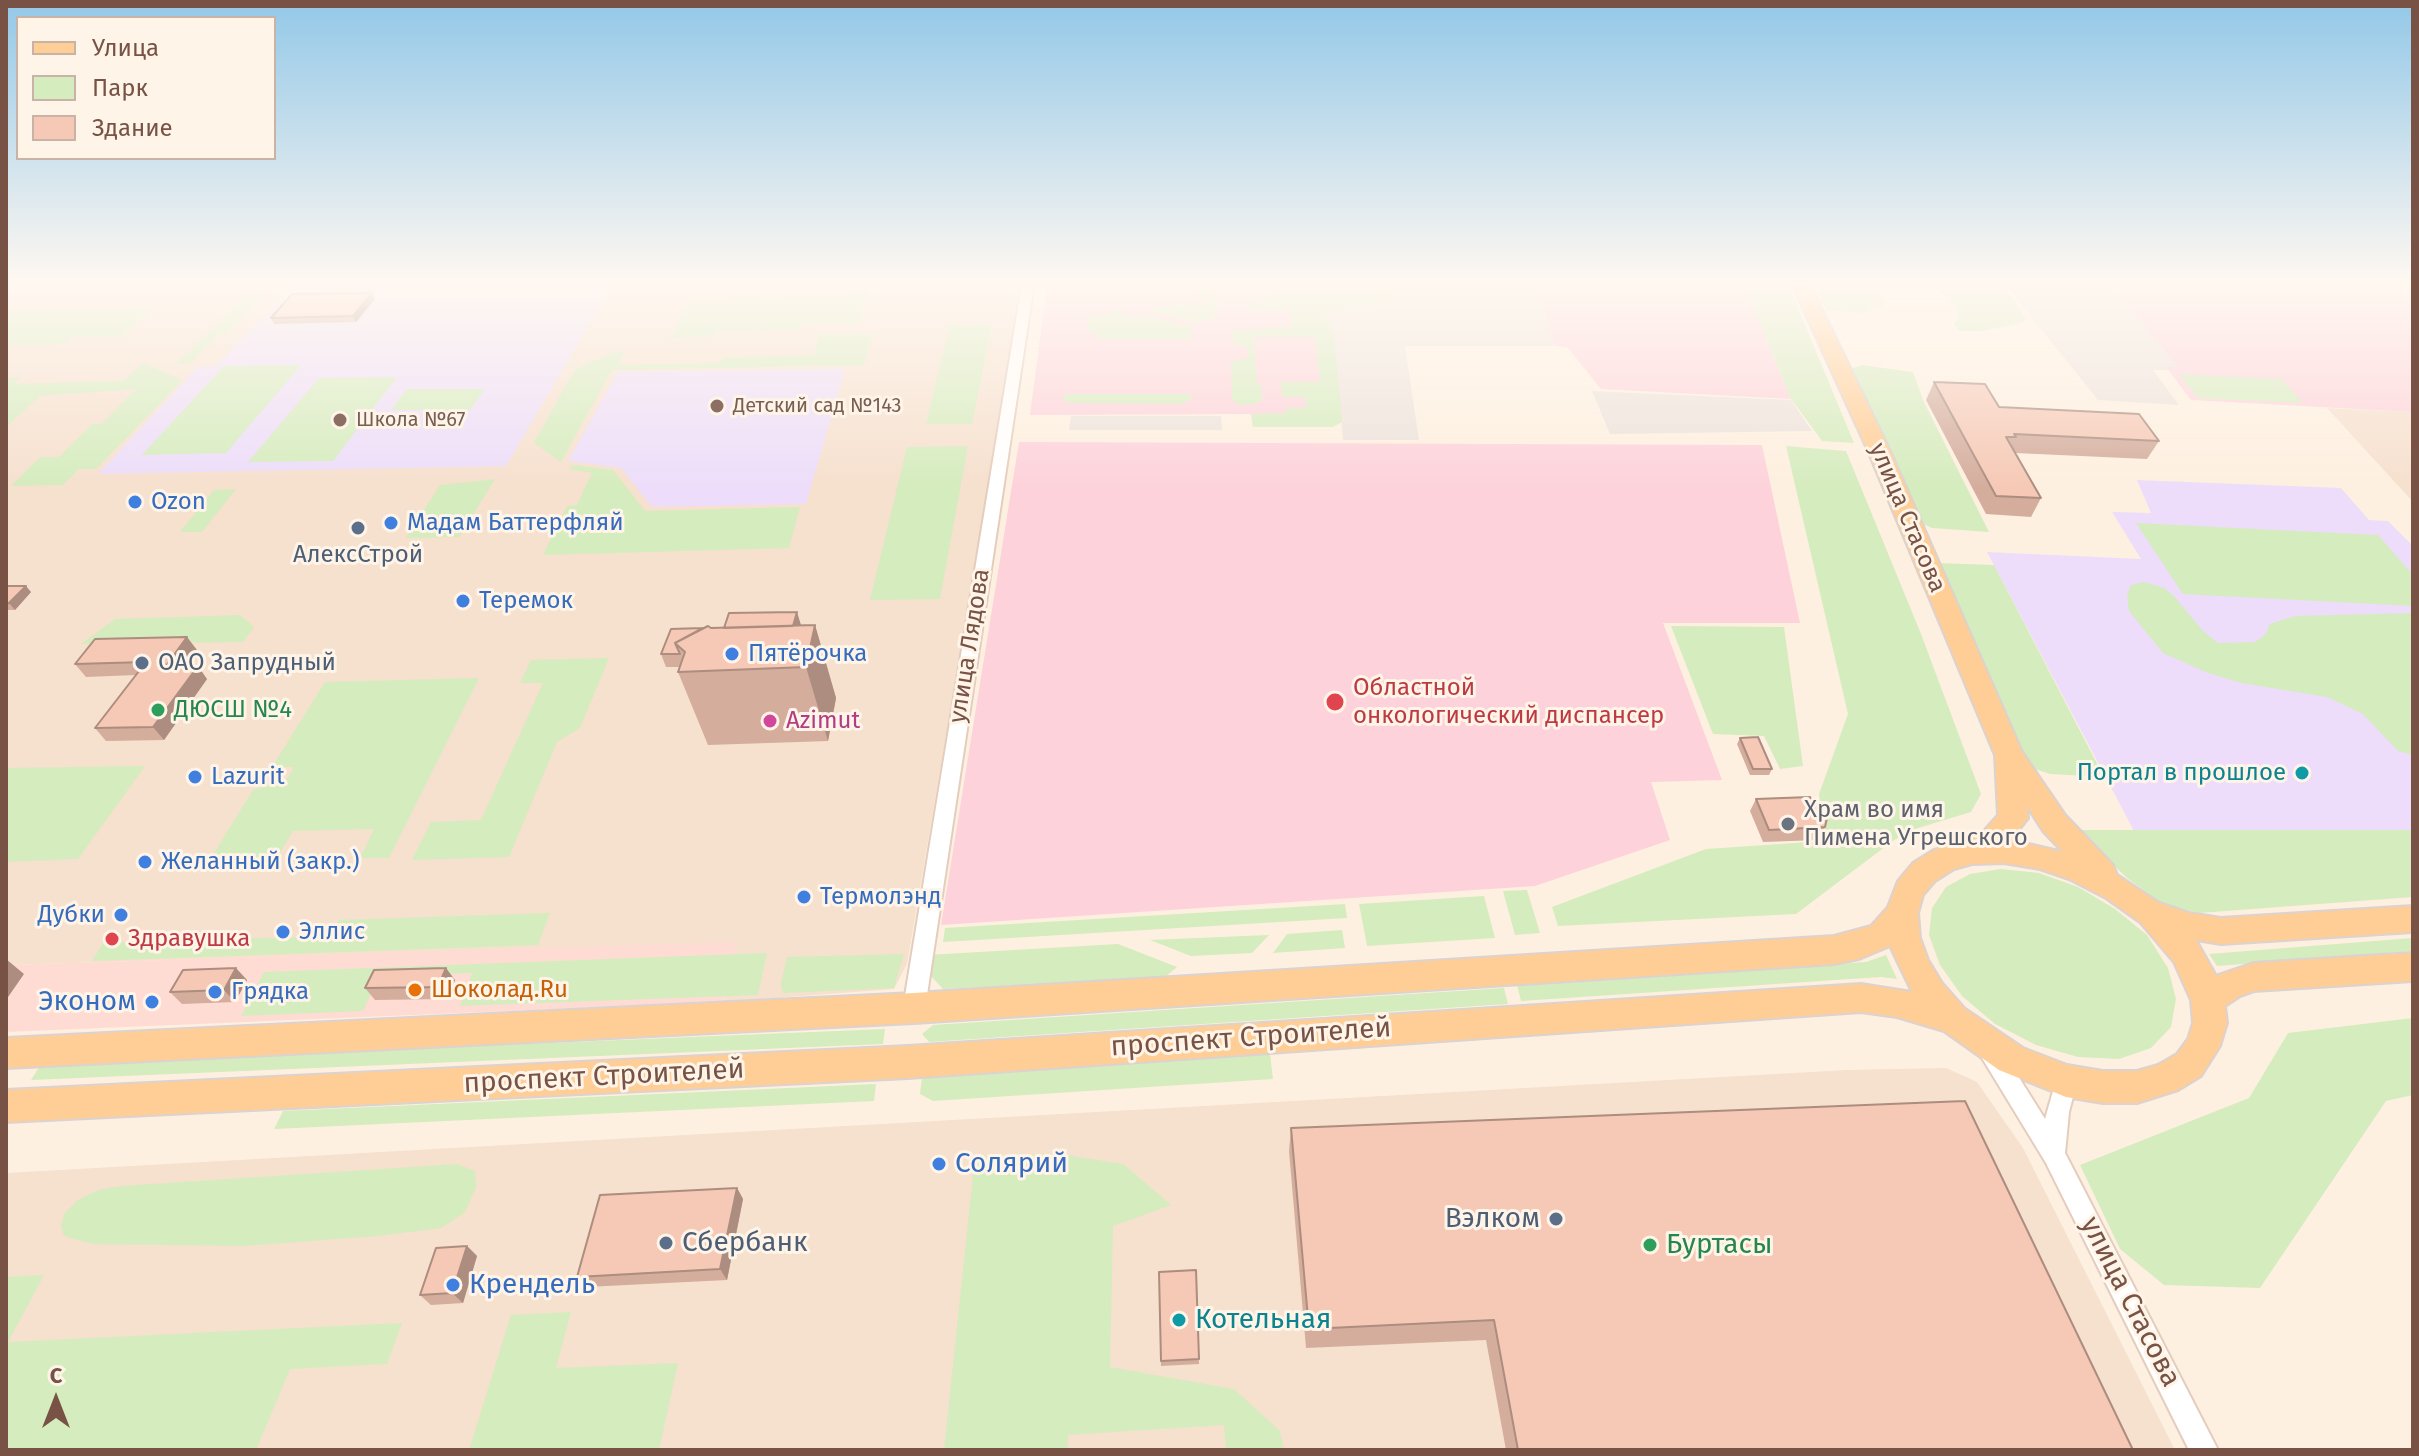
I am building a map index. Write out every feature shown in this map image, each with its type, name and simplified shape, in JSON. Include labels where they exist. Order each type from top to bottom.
[{"type":"main road","name":"улица Стасова","points":[[1833,352],[1879,451],[2009,755],[2061,832],[2117,889]]},
{"type":"main road","name":"улица Стасова","points":[[1972,852],[1993,841],[2013,818],[2009,755]]},
{"type":"main road","name":"проспект Строителей","points":[[6,1053],[914,1008],[1834,950],[1859,945],[1882,935],[1902,913],[1909,890],[1924,872],[1945,859],[1972,852],[2004,851],[2041,857],[2080,870],[2117,889],[2148,912],[2189,926],[2221,931],[2413,919]]},
{"type":"main road","points":[[2148,912],[2186,952],[2208,1000],[2229,985],[2254,977],[2413,967]]},
{"type":"main road","points":[[1902,913],[1904,938],[1913,965],[1930,993],[1955,1020]]},
{"type":"main road","name":"проспект Строителей","points":[[6,1106],[908,1062],[1861,998],[1897,1002],[1955,1020],[1986,1044],[2038,1071],[2066,1081],[2125,1087],[2166,1079],[2189,1065],[2203,1046],[2210,1023],[2208,1000]]},
{"type":"street","name":"улица Лядова","points":[[914,1008],[1017,352]]},
{"type":"street","name":"улица Стасова","points":[[1986,1044],[2054,1155],[2204,1450]]},
{"type":"street","points":[[2054,1155],[2053,1134],[2066,1081]]},
{"type":"shaded area","points":[[6,352],[1011,352],[907,964],[894,989],[724,1002],[736,943],[6,965]]},
{"type":"shaded area","name":"Школа №67","points":[[229,352],[573,352],[506,466],[98,474],[198,367],[216,366]]},
{"type":"shaded area","points":[[1038,352],[1336,352],[1342,422],[1332,427],[1253,427],[1251,414],[1030,415]]},
{"type":"shaded area","points":[[1336,352],[1406,352],[1419,440],[1343,440]]},
{"type":"shaded area","points":[[1571,352],[1772,352],[1791,399],[1601,389]]},
{"type":"shaded area","points":[[2059,352],[2171,352],[2186,370],[2153,370],[2179,405],[2098,400]]},
{"type":"shaded area","points":[[2166,352],[2413,352],[2413,412],[2191,400],[2166,367],[2179,367]]},
{"type":"shaded area","name":"Детский сад №143","points":[[845,369],[806,504],[652,507],[621,468],[568,461],[618,372]]},
{"type":"shaded area","points":[[1592,391],[1791,400],[1812,431],[1610,434]]},
{"type":"shaded area","points":[[2327,408],[2413,412],[2413,502]]},
{"type":"shaded area","points":[[1071,416],[1221,416],[1222,430],[1069,430]]},
{"type":"shaded area","name":"Областной онкологический диспансер","points":[[1019,442],[1762,445],[1800,623],[1663,623],[1722,780],[1651,782],[1670,840],[1535,886],[941,925]]},
{"type":"shaded area","points":[[2137,480],[2341,488],[2369,520],[2388,521],[2413,546],[2413,830],[2134,831],[1987,552],[2141,559],[2112,512],[2151,513]]},
{"type":"shaded area","points":[[737,942],[724,1002],[6,1032],[6,965]]},
{"type":"shaded area","points":[[1946,1068],[1977,1082],[2023,1148],[2175,1450],[6,1450],[6,1173],[1847,1070]]},
{"type":"green space","points":[[188,352],[202,352],[191,363],[176,364]]},
{"type":"green space","points":[[615,352],[625,352],[618,365],[720,363],[723,357],[813,355],[814,352],[868,352],[864,365],[612,370],[561,462],[534,443],[575,369]]},
{"type":"green space","points":[[943,352],[986,352],[972,424],[926,424]]},
{"type":"green space","points":[[1247,352],[1255,352],[1257,384],[1261,385],[1262,400],[1255,404],[1238,405],[1232,400],[1231,362],[1248,358]]},
{"type":"green space","points":[[1317,352],[1336,352],[1342,422],[1332,427],[1253,427],[1251,414],[1286,413],[1286,408],[1306,408],[1305,397],[1282,397],[1281,382],[1320,382]]},
{"type":"green space","points":[[1772,352],[1816,352],[1854,443],[1822,441],[1791,399]]},
{"type":"green space","points":[[143,363],[183,380],[96,469],[79,469],[63,485],[11,486],[40,457],[59,457],[92,424],[101,424],[136,389],[40,396],[6,427],[6,378],[21,377],[14,384],[123,381]]},
{"type":"green space","points":[[301,365],[226,453],[142,455],[224,366]]},
{"type":"green space","points":[[1862,365],[1913,372],[1923,400],[1989,532],[1932,528],[1919,522],[1850,369]]},
{"type":"green space","points":[[2179,374],[2281,379],[2303,403],[2198,398]]},
{"type":"green space","points":[[397,377],[333,461],[248,462],[319,378]]},
{"type":"green space","points":[[407,389],[485,389],[470,410],[391,410]]},
{"type":"green space","points":[[1064,394],[1191,394],[1191,399],[1181,404],[1073,403],[1064,401]]},
{"type":"green space","points":[[968,446],[940,599],[870,600],[907,447]]},
{"type":"green space","points":[[1786,446],[1846,451],[1921,634],[1981,794],[1971,812],[1915,829],[1894,840],[1796,914],[1558,926],[1552,907],[1706,849],[1825,841],[1819,794],[1848,714]]},
{"type":"green space","points":[[573,465],[613,470],[645,511],[800,507],[789,548],[543,555],[567,506],[577,505],[592,473],[569,469]]},
{"type":"green space","points":[[495,479],[459,537],[406,538],[440,485]]},
{"type":"green space","points":[[236,489],[202,532],[180,532],[214,490]]},
{"type":"green space","points":[[2136,523],[2378,535],[2413,575],[2413,606],[2183,594]]},
{"type":"green space","points":[[1937,563],[1994,565],[2104,777],[2050,774],[2029,767]]},
{"type":"green space","points":[[2144,582],[2164,588],[2173,595],[2203,631],[2218,643],[2255,642],[2265,635],[2270,624],[2295,616],[2413,613],[2413,755],[2398,751],[2363,714],[2327,697],[2241,683],[2208,673],[2163,653],[2129,611],[2127,595],[2131,585]]},
{"type":"green space","points":[[240,615],[254,627],[243,642],[81,644],[115,619]]},
{"type":"green space","points":[[1671,626],[1784,627],[1803,766],[1780,769],[1764,736],[1713,734]]},
{"type":"green space","points":[[609,658],[580,728],[557,742],[509,857],[412,860],[431,822],[481,820],[543,683],[520,683],[531,660]]},
{"type":"green space","points":[[479,678],[389,858],[360,858],[374,829],[293,831],[275,861],[208,863],[253,790],[288,778],[294,767],[272,767],[325,682]]},
{"type":"green space","points":[[145,766],[78,859],[6,862],[6,768]]},
{"type":"green space","points":[[2078,830],[2413,830],[2413,897],[2199,913],[2164,905],[2127,878]]},
{"type":"green space","points":[[2001,869],[2039,873],[2078,887],[2115,909],[2147,935],[2168,968],[2176,999],[2171,1027],[2151,1048],[2119,1059],[2078,1057],[2036,1045],[1995,1024],[1962,996],[1940,965],[1929,935],[1932,908],[1946,887],[1970,874]]},
{"type":"green space","points":[[1527,890],[1540,933],[1515,935],[1503,891]]},
{"type":"green space","points":[[1484,896],[1495,938],[1367,946],[1359,904]]},
{"type":"green space","points":[[1345,904],[1347,918],[943,942],[945,928]]},
{"type":"green space","points":[[550,913],[538,945],[92,961],[103,943],[331,936],[339,920]]},
{"type":"green space","points":[[1342,930],[1345,948],[1273,953],[1287,934]]},
{"type":"green space","points":[[1269,935],[1252,953],[1191,956],[1150,940]]},
{"type":"green space","points":[[2413,938],[2413,951],[2217,966],[2209,954]]},
{"type":"green space","points":[[1118,944],[1177,967],[1164,978],[943,989],[929,974],[927,955]]},
{"type":"green space","points":[[767,953],[758,995],[460,1006],[472,973],[379,977],[363,1011],[241,1016],[264,972]]},
{"type":"green space","points":[[904,954],[894,988],[783,993],[781,984],[787,957]]},
{"type":"green space","points":[[1886,955],[1897,979],[1881,977],[1521,1001],[1517,985],[1866,962]]},
{"type":"green space","points":[[1504,988],[1508,1004],[929,1042],[922,1034],[933,1025]]},
{"type":"green space","points":[[2413,1018],[2413,1095],[2386,1101],[2260,1288],[2164,1285],[2120,1249],[2080,1165],[2249,1098],[2288,1033]]},
{"type":"green space","points":[[885,1029],[883,1044],[31,1080],[41,1064]]},
{"type":"green space","points":[[1270,1054],[1273,1079],[933,1101],[920,1094],[922,1077]]},
{"type":"green space","points":[[876,1084],[874,1101],[274,1129],[283,1111]]},
{"type":"green space","points":[[1060,1154],[1123,1164],[1171,1205],[1113,1226],[1110,1367],[1234,1389],[1280,1431],[1284,1450],[1226,1450],[1224,1425],[1068,1435],[1067,1450],[944,1450],[975,1156]]},
{"type":"green space","points":[[457,1164],[475,1171],[476,1187],[465,1212],[441,1228],[243,1246],[93,1244],[64,1236],[61,1226],[64,1214],[78,1200],[98,1190],[122,1186]]},
{"type":"green space","points":[[44,1275],[8,1342],[402,1323],[387,1364],[290,1369],[256,1450],[6,1450],[6,1277]]},
{"type":"green space","points":[[571,1312],[556,1368],[678,1363],[659,1450],[469,1450],[511,1315]]},
{"type":"building","points":[[1934,382],[1985,384],[1999,407],[2139,414],[2159,441],[2014,434],[2016,437],[2006,437],[2041,498],[1996,496]]},
{"type":"building","points":[[6,586],[26,586],[6,604]]},
{"type":"building","points":[[797,612],[793,626],[724,628],[729,613]]},
{"type":"building","name":"Пятёрочка","points":[[815,625],[806,667],[678,672],[685,652],[675,643],[708,626]]},
{"type":"building","points":[[703,628],[675,643],[680,654],[661,654],[671,629]]},
{"type":"building","points":[[187,637],[165,667],[198,666],[153,727],[95,728],[146,662],[75,664],[95,639]]},
{"type":"building","points":[[1758,737],[1772,769],[1753,769],[1740,738]]},
{"type":"building","points":[[1810,797],[1828,814],[1825,827],[1769,830],[1756,799]]},
{"type":"building","points":[[236,968],[224,990],[170,992],[183,970]]},
{"type":"building","points":[[446,968],[438,987],[365,988],[374,970]]},
{"type":"building","name":"Буртасы","points":[[1965,1101],[2133,1450],[1518,1450],[1494,1320],[1309,1329],[1291,1128]]},
{"type":"building","name":"Сбербанк","points":[[737,1188],[720,1269],[577,1277],[600,1195]]},
{"type":"building","points":[[467,1246],[452,1293],[420,1295],[436,1248]]},
{"type":"building","name":"Котельная","points":[[1196,1270],[1199,1359],[1161,1361],[1159,1272]]},
{"type":"place","name":"Детский сад №143","points":[[717,406]]},
{"type":"place","name":"Школа №67","points":[[340,420]]},
{"type":"place","name":"Ozon","points":[[135,502]]},
{"type":"place","name":"Мадам Баттерфляй","points":[[391,523]]},
{"type":"place","name":"АлексСтрой","points":[[358,528]]},
{"type":"place","name":"Теремок","points":[[463,601]]},
{"type":"place","name":"Пятёрочка","points":[[732,654]]},
{"type":"place","name":"ОАО Запрудный","points":[[142,663]]},
{"type":"place","name":"Областной онкологический диспансер","points":[[1335,702]]},
{"type":"place","name":"ДЮСШ №4","points":[[158,710]]},
{"type":"place","name":"Azimut","points":[[770,721]]},
{"type":"place","name":"Портал в прошлое","points":[[2302,773]]},
{"type":"place","name":"Lazurit","points":[[195,777]]},
{"type":"place","name":"Храм во имя Пимена Угрешского","points":[[1788,824]]},
{"type":"place","name":"Желанный (закр.)","points":[[145,862]]},
{"type":"place","name":"Термолэнд","points":[[804,897]]},
{"type":"place","name":"Дубки","points":[[121,915]]},
{"type":"place","name":"Эллис","points":[[283,932]]},
{"type":"place","name":"Здравушка","points":[[112,939]]},
{"type":"place","name":"Шоколад.Ru","points":[[415,990]]},
{"type":"place","name":"Грядка","points":[[215,992]]},
{"type":"place","name":"Эконом","points":[[152,1002]]},
{"type":"place","name":"Солярий","points":[[939,1164]]},
{"type":"place","name":"Вэлком","points":[[1556,1219]]},
{"type":"place","name":"Сбербанк","points":[[666,1243]]},
{"type":"place","name":"Буртасы","points":[[1650,1245]]},
{"type":"place","name":"Крендель","points":[[453,1285]]},
{"type":"place","name":"Котельная","points":[[1179,1320]]}]
